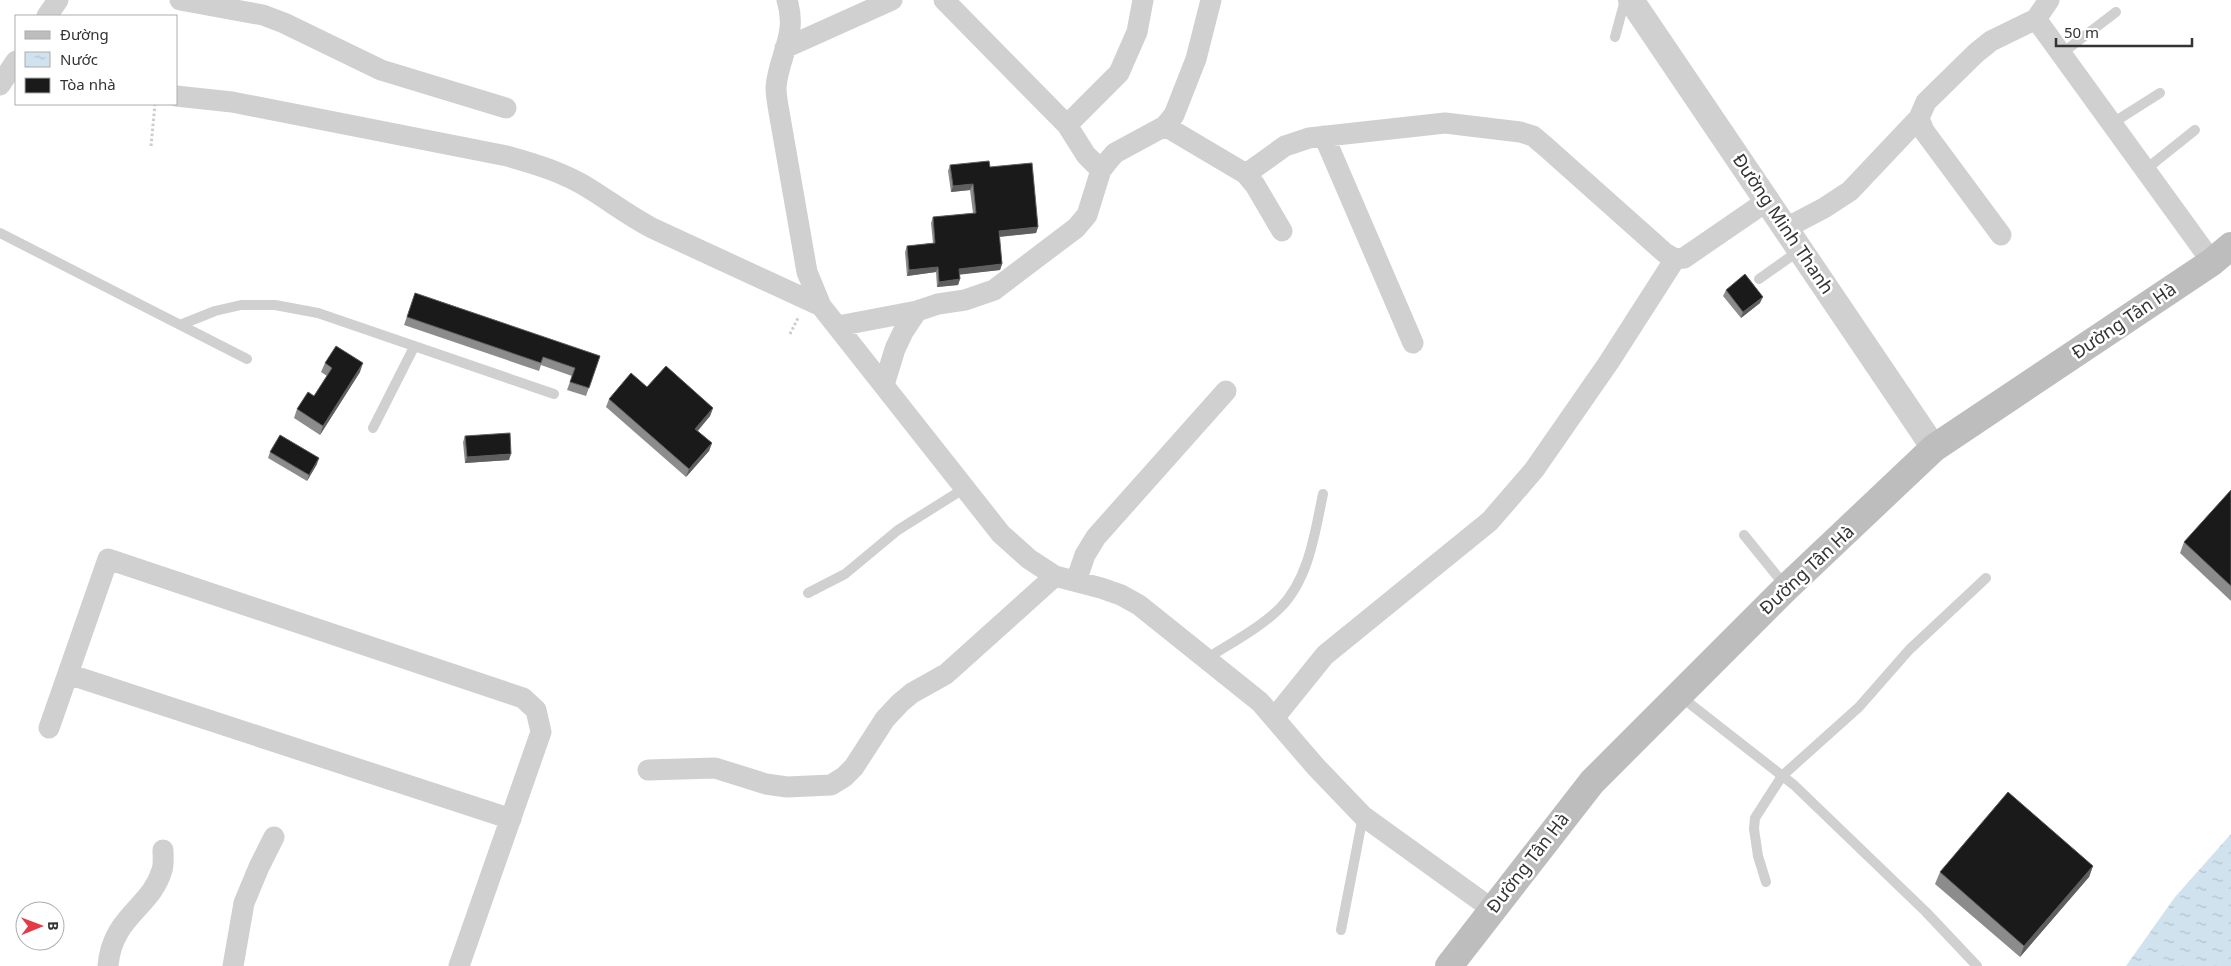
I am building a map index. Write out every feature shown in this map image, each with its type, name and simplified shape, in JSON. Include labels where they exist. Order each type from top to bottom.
[{"type":"main road","name":"Đường Tân Hà","points":[[1448,966],[1592,782],[1786,588],[1934,448],[2222,254]]},
{"type":"street","points":[[48,15],[58,0]]},
{"type":"street","points":[[180,0],[264,16],[284,23],[382,70],[506,108]]},
{"type":"street","points":[[787,0],[792,26],[776,88],[807,272],[821,306],[1001,534],[1029,559],[1055,576],[1121,595],[1139,605],[1260,702],[1316,767],[1363,816],[1492,909]]},
{"type":"street","points":[[785,48],[892,0]]},
{"type":"street","points":[[944,0],[1067,125],[1086,155],[1101,170]]},
{"type":"street","points":[[1067,125],[1119,73],[1137,32],[1143,0]]},
{"type":"street","points":[[838,326],[965,300],[994,290],[1076,228],[1087,214],[1101,170],[1115,153],[1165,126],[1174,115],[1196,59],[1212,0]]},
{"type":"street","name":"Đường Minh Thanh","points":[[1631,0],[1934,448]]},
{"type":"street","points":[[1786,228],[1824,208],[1850,190],[1919,118],[1926,102],[1976,53],[1992,41],[2036,19],[2049,0]]},
{"type":"street","points":[[2036,19],[2145,170],[2222,254]]},
{"type":"street","points":[[178,96],[267,108],[507,156],[534,164],[590,188],[625,214],[652,228],[821,306]]},
{"type":"street","points":[[1919,118],[1924,131],[2002,235]]},
{"type":"street","points":[[1246,174],[1285,146],[1308,138],[1445,123],[1520,132],[1533,136],[1665,253],[1675,259],[1684,258],[1767,201]]},
{"type":"street","points":[[1165,126],[1246,174],[1255,185],[1282,232]]},
{"type":"street","points":[[1324,136],[1413,343]]},
{"type":"street","points":[[1274,717],[1325,655],[1496,515],[1534,470],[1609,362],[1675,259]]},
{"type":"street","points":[[884,385],[902,332],[917,311]]},
{"type":"street","points":[[1076,582],[1085,555],[1096,537],[1226,391]]},
{"type":"street","points":[[49,728],[108,559],[523,698],[536,710],[542,732],[459,966]]},
{"type":"street","points":[[648,770],[715,768],[766,784],[787,787],[831,785],[844,778],[854,767],[885,719],[900,703],[912,693],[946,674],[1055,576]]},
{"type":"street","points":[[68,674],[511,819]]},
{"type":"street","points":[[234,966],[244,903],[274,837]]},
{"type":"street","points":[[108,966],[109,955],[115,936],[126,919],[157,882],[163,868],[163,850]]},
{"type":"lane","points":[[1615,37],[1625,0]]},
{"type":"lane","points":[[2061,54],[2116,12]]},
{"type":"lane","points":[[2111,124],[2160,93]]},
{"type":"lane","points":[[2145,170],[2195,130]]},
{"type":"lane","points":[[0,233],[247,359]]},
{"type":"lane","points":[[1760,279],[1800,250]]},
{"type":"lane","points":[[180,325],[215,311],[241,305],[275,305],[318,313],[554,394]]},
{"type":"lane","points":[[373,428],[414,346]]},
{"type":"lane","points":[[808,593],[845,574],[898,530],[965,488]]},
{"type":"lane","points":[[1206,659],[1280,609],[1293,591],[1303,572],[1323,494]]},
{"type":"lane","points":[[1744,534],[1786,588]]},
{"type":"lane","points":[[1766,882],[1758,856],[1754,829],[1755,818],[1782,776],[1858,707],[1909,650],[1986,578]]},
{"type":"lane","points":[[1679,696],[1782,776],[1926,912],[1977,966]]},
{"type":"lane","points":[[1341,930],[1363,816]]},
{"type":"path","points":[[151,146],[155,105]]},
{"type":"water","points":[[2231,834],[2231,966],[2126,966],[2175,897]]},
{"type":"building","points":[[989,161],[990,167],[1032,163],[1038,227],[999,231],[1002,264],[959,269],[960,279],[939,282],[938,267],[909,270],[907,246],[935,243],[933,217],[976,213],[973,184],[953,186],[950,165]]},
{"type":"building","points":[[1745,274],[1763,297],[1743,312],[1726,290]]},
{"type":"building","points":[[415,293],[600,356],[589,388],[570,382],[575,368],[543,357],[541,363],[407,317]]},
{"type":"building","points":[[336,346],[363,363],[323,426],[297,409],[308,392],[314,396],[332,368],[325,363]]},
{"type":"building","points":[[666,366],[713,408],[695,429],[712,443],[689,469],[609,399],[631,373],[647,387]]},
{"type":"building","points":[[510,433],[511,454],[467,457],[465,436]]},
{"type":"building","points":[[280,435],[319,458],[309,475],[270,452]]},
{"type":"building","points":[[2231,490],[2231,586],[2184,542]]},
{"type":"building","points":[[2008,792],[2093,866],[2024,946],[1940,872]]}]
